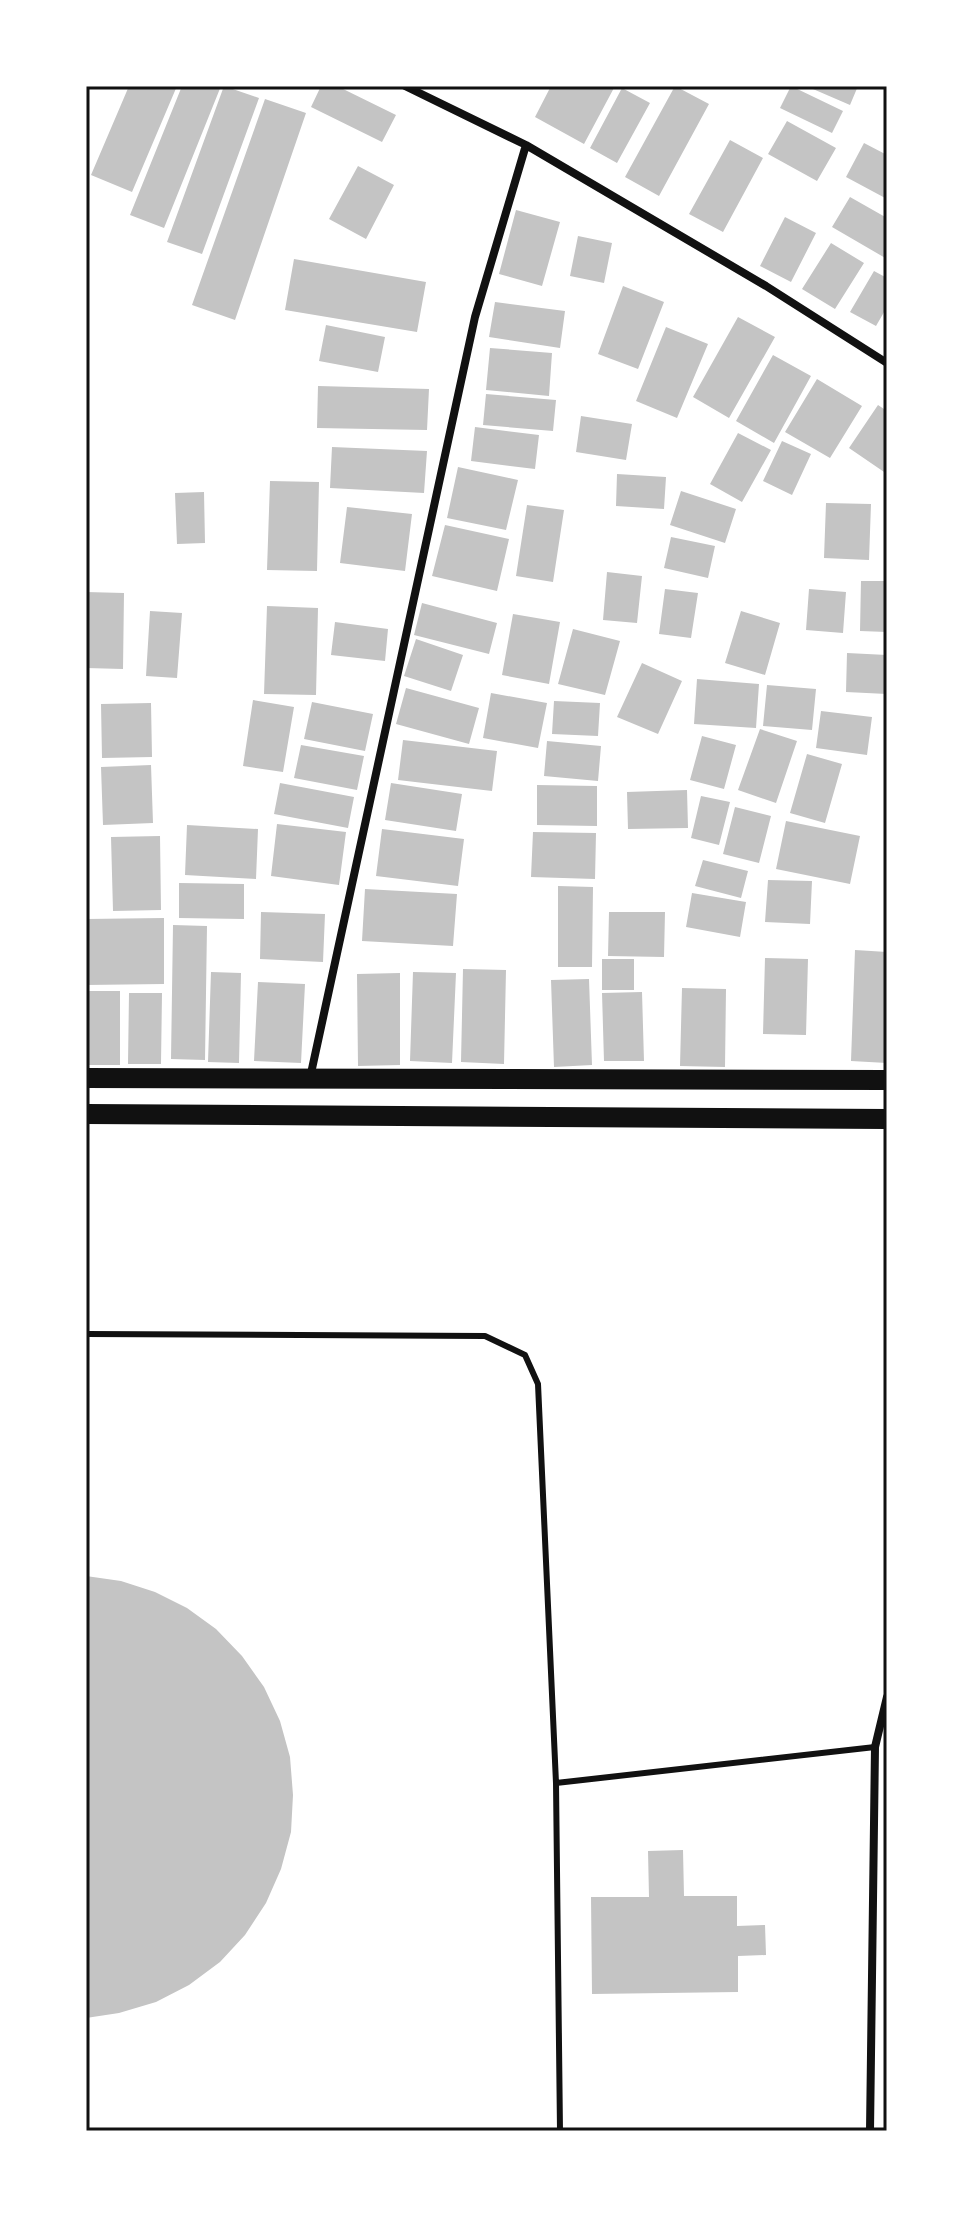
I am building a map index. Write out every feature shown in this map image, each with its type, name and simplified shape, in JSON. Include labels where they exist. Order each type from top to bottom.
[{"type":"main road","points":[[86,1078],[887,1080]]},
{"type":"main road","points":[[86,1114],[887,1119]]},
{"type":"street","points":[[405,86],[526,145],[766,286],[887,363]]},
{"type":"street","points":[[310,1078],[475,317],[526,145]]},
{"type":"street","points":[[870,2131],[875,1747],[887,1697]]},
{"type":"street","points":[[875,1747],[887,1748]]},
{"type":"lane","points":[[86,1334],[485,1336],[525,1355],[538,1384],[556,1783],[560,2131]]},
{"type":"lane","points":[[556,1783],[875,1747]]},
{"type":"building","points":[[129,86],[177,86],[132,192],[91,175]]},
{"type":"building","points":[[182,86],[221,86],[164,228],[130,215]]},
{"type":"building","points":[[224,86],[259,98],[202,254],[167,242]]},
{"type":"building","points":[[321,86],[337,86],[396,115],[382,142],[311,107]]},
{"type":"building","points":[[551,86],[615,86],[584,144],[535,117]]},
{"type":"building","points":[[675,86],[709,104],[659,196],[625,177]]},
{"type":"building","points":[[791,86],[843,111],[832,133],[780,108]]},
{"type":"building","points":[[806,86],[858,86],[850,105]]},
{"type":"building","points":[[622,88],[650,103],[617,163],[590,148]]},
{"type":"building","points":[[265,99],[306,113],[235,320],[192,305]]},
{"type":"building","points":[[787,121],[836,148],[817,181],[768,154]]},
{"type":"building","points":[[730,140],[763,158],[723,232],[689,214]]},
{"type":"building","points":[[864,143],[887,155],[887,199],[846,177]]},
{"type":"building","points":[[358,166],[394,185],[366,239],[329,219]]},
{"type":"building","points":[[850,197],[887,218],[887,259],[832,227]]},
{"type":"building","points":[[516,210],[560,222],[542,286],[499,274]]},
{"type":"building","points":[[785,217],[816,233],[791,282],[760,266]]},
{"type":"building","points":[[578,236],[612,243],[604,283],[570,276]]},
{"type":"building","points":[[831,243],[864,263],[835,309],[802,289]]},
{"type":"building","points":[[294,259],[426,282],[417,332],[285,310]]},
{"type":"building","points":[[874,271],[887,278],[887,307],[876,326],[850,312]]},
{"type":"building","points":[[623,286],[664,302],[638,369],[598,354]]},
{"type":"building","points":[[495,302],[565,311],[560,348],[489,337]]},
{"type":"building","points":[[738,317],[775,337],[729,418],[693,397]]},
{"type":"building","points":[[326,325],[385,337],[378,372],[319,361]]},
{"type":"building","points":[[666,327],[708,344],[677,418],[636,401]]},
{"type":"building","points":[[490,348],[552,353],[549,396],[486,390]]},
{"type":"building","points":[[773,355],[811,376],[774,443],[736,421]]},
{"type":"building","points":[[817,379],[862,406],[830,458],[785,432]]},
{"type":"building","points":[[318,386],[429,389],[427,430],[317,428]]},
{"type":"building","points":[[486,394],[556,400],[553,431],[483,425]]},
{"type":"building","points":[[878,405],[887,411],[887,474],[849,448]]},
{"type":"building","points":[[581,416],[632,424],[626,460],[576,452]]},
{"type":"building","points":[[475,427],[539,435],[535,469],[471,461]]},
{"type":"building","points":[[738,433],[771,450],[742,502],[710,484]]},
{"type":"building","points":[[782,441],[811,454],[792,495],[763,481]]},
{"type":"building","points":[[332,447],[427,451],[424,493],[330,488]]},
{"type":"building","points":[[458,467],[518,480],[506,530],[447,518]]},
{"type":"building","points":[[617,474],[666,477],[664,509],[616,506]]},
{"type":"building","points":[[270,481],[319,482],[317,571],[267,570]]},
{"type":"building","points":[[681,491],[736,509],[725,543],[670,525]]},
{"type":"building","points":[[204,492],[205,543],[177,544],[175,493]]},
{"type":"building","points":[[826,503],[871,504],[869,560],[824,558]]},
{"type":"building","points":[[527,505],[564,510],[553,582],[516,576]]},
{"type":"building","points":[[347,507],[412,514],[405,571],[340,563]]},
{"type":"building","points":[[445,525],[509,539],[497,591],[432,576]]},
{"type":"building","points":[[671,537],[715,546],[708,578],[664,568]]},
{"type":"building","points":[[607,572],[642,576],[637,623],[603,620]]},
{"type":"building","points":[[861,581],[887,581],[887,632],[860,631]]},
{"type":"building","points":[[665,589],[698,593],[691,638],[659,634]]},
{"type":"building","points":[[809,589],[846,592],[843,633],[806,630]]},
{"type":"building","points":[[86,592],[124,593],[123,669],[86,668]]},
{"type":"building","points":[[422,603],[497,623],[489,654],[414,635]]},
{"type":"building","points":[[267,606],[318,608],[316,695],[264,694]]},
{"type":"building","points":[[150,611],[182,613],[177,678],[146,676]]},
{"type":"building","points":[[741,611],[780,623],[765,675],[725,663]]},
{"type":"building","points":[[513,614],[560,622],[549,684],[502,675]]},
{"type":"building","points":[[335,622],[388,629],[385,661],[331,655]]},
{"type":"building","points":[[573,629],[620,641],[605,695],[558,684]]},
{"type":"building","points":[[416,639],[463,655],[451,691],[404,676]]},
{"type":"building","points":[[847,653],[887,655],[887,694],[846,692]]},
{"type":"building","points":[[642,663],[682,681],[658,734],[617,717]]},
{"type":"building","points":[[697,679],[759,684],[756,728],[694,724]]},
{"type":"building","points":[[767,685],[816,689],[812,730],[763,726]]},
{"type":"building","points":[[406,688],[479,708],[469,744],[396,724]]},
{"type":"building","points":[[491,693],[547,703],[538,748],[483,738]]},
{"type":"building","points":[[253,700],[294,707],[283,772],[243,766]]},
{"type":"building","points":[[554,701],[600,703],[598,736],[552,734]]},
{"type":"building","points":[[312,702],[373,714],[365,751],[304,739]]},
{"type":"building","points":[[151,703],[152,757],[102,758],[101,704]]},
{"type":"building","points":[[821,711],[872,717],[867,755],[816,748]]},
{"type":"building","points":[[760,729],[797,741],[776,803],[738,790]]},
{"type":"building","points":[[702,736],[736,745],[724,789],[690,780]]},
{"type":"building","points":[[403,740],[497,751],[492,791],[398,780]]},
{"type":"building","points":[[547,741],[601,746],[598,781],[544,776]]},
{"type":"building","points":[[301,745],[364,756],[357,790],[294,778]]},
{"type":"building","points":[[807,754],[842,764],[825,823],[790,813]]},
{"type":"building","points":[[151,765],[153,823],[103,825],[101,767]]},
{"type":"building","points":[[280,783],[354,797],[348,828],[274,814]]},
{"type":"building","points":[[391,783],[462,794],[456,831],[385,820]]},
{"type":"building","points":[[537,785],[597,786],[597,826],[537,825]]},
{"type":"building","points":[[687,790],[688,828],[628,829],[627,792]]},
{"type":"building","points":[[701,796],[730,802],[719,845],[691,838]]},
{"type":"building","points":[[735,807],[771,816],[759,863],[723,854]]},
{"type":"building","points":[[786,821],[860,836],[850,884],[776,869]]},
{"type":"building","points":[[277,824],[346,832],[339,885],[271,876]]},
{"type":"building","points":[[187,825],[258,829],[256,879],[185,875]]},
{"type":"building","points":[[382,829],[464,839],[458,886],[376,876]]},
{"type":"building","points":[[533,832],[596,833],[595,879],[531,877]]},
{"type":"building","points":[[160,836],[161,910],[113,911],[111,837]]},
{"type":"building","points":[[703,860],[748,871],[741,898],[695,886]]},
{"type":"building","points":[[768,880],[812,881],[810,924],[765,922]]},
{"type":"building","points":[[179,883],[244,884],[244,919],[179,918]]},
{"type":"building","points":[[558,886],[593,887],[592,967],[558,967]]},
{"type":"building","points":[[365,889],[457,894],[453,946],[362,941]]},
{"type":"building","points":[[692,893],[746,902],[740,937],[686,927]]},
{"type":"building","points":[[261,912],[325,914],[323,962],[260,959]]},
{"type":"building","points":[[609,912],[665,912],[664,957],[608,956]]},
{"type":"building","points":[[164,918],[164,984],[86,985],[86,919]]},
{"type":"building","points":[[173,925],[207,926],[205,1060],[171,1059]]},
{"type":"building","points":[[855,950],[887,952],[887,1063],[851,1061]]},
{"type":"building","points":[[765,958],[808,959],[806,1035],[763,1034]]},
{"type":"building","points":[[602,959],[634,959],[634,990],[602,990]]},
{"type":"building","points":[[463,969],[506,970],[504,1064],[461,1062]]},
{"type":"building","points":[[211,972],[241,973],[239,1063],[208,1062]]},
{"type":"building","points":[[413,972],[456,973],[452,1063],[410,1061]]},
{"type":"building","points":[[400,973],[400,1065],[358,1066],[357,974]]},
{"type":"building","points":[[589,979],[592,1065],[554,1067],[551,980]]},
{"type":"building","points":[[258,982],[305,984],[301,1063],[254,1061]]},
{"type":"building","points":[[682,988],[726,989],[725,1067],[680,1066]]},
{"type":"building","points":[[86,991],[120,991],[120,1065],[86,1065]]},
{"type":"building","points":[[642,992],[644,1061],[604,1061],[602,993]]},
{"type":"building","points":[[129,993],[162,993],[161,1064],[128,1064]]},
{"type":"building","points":[[86,1576],[121,1581],[155,1592],[187,1608],[216,1629],[242,1656],[264,1687],[280,1721],[290,1757],[293,1795],[291,1832],[281,1869],[266,1903],[245,1935],[220,1962],[189,1985],[156,2002],[119,2013],[86,2018]]},
{"type":"building","points":[[683,1850],[684,1896],[737,1896],[737,1926],[765,1925],[766,1955],[738,1956],[738,1992],[592,1994],[591,1897],[649,1897],[648,1851]]}]
